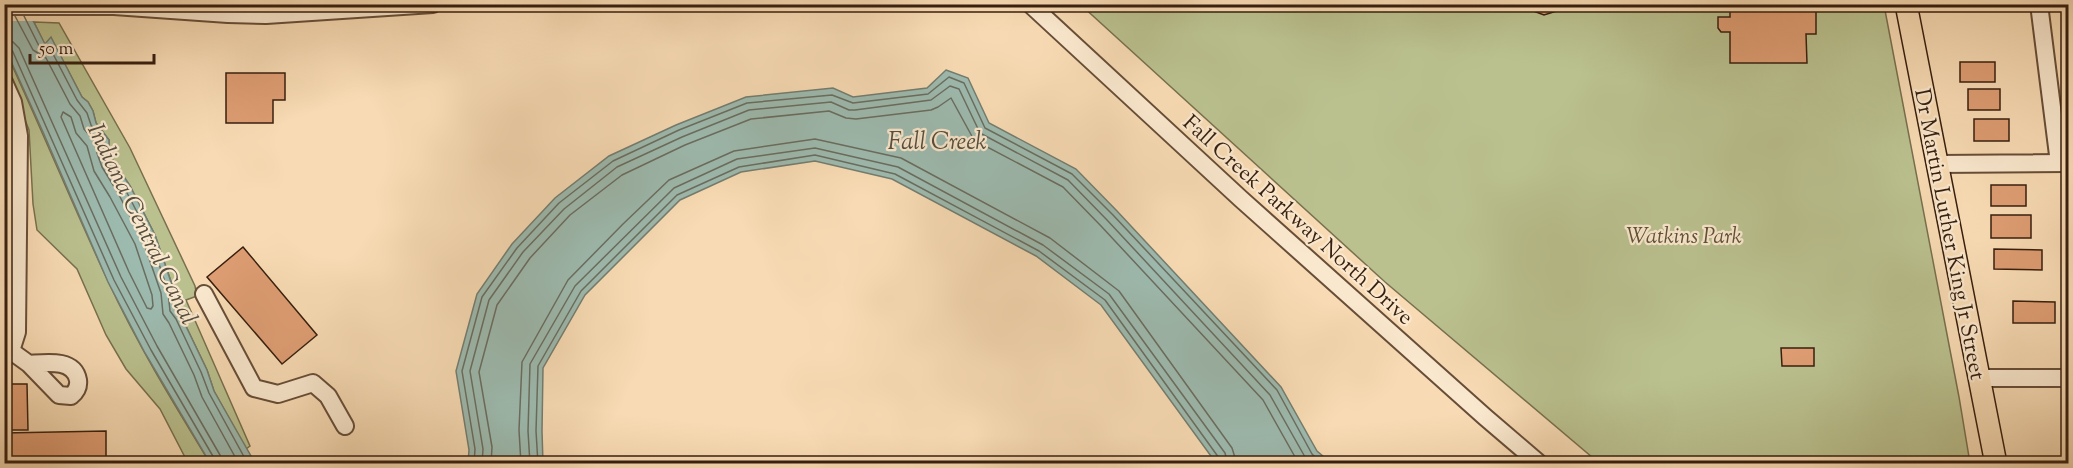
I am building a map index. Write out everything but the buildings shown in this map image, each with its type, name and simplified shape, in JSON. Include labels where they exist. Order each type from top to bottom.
[{"type":"main road","name":"Dr Martin Luther King Jr Street","points":[[1906,4],[1996,464]]},
{"type":"street","points":[[4,6],[170,7],[267,15],[433,4]]},
{"type":"street","name":"Fall Creek Parkway North Drive","points":[[1030,4],[1241,199],[1540,464]]},
{"type":"street","points":[[1938,164],[2065,166],[2039,4]]},
{"type":"street","points":[[4,81],[17,118],[20,156],[17,332],[8,353],[29,364]]},
{"type":"street","points":[[204,294],[254,388],[278,394],[313,383],[328,396],[345,426]]},
{"type":"street","points":[[1980,378],[2068,378]]},
{"type":"green space","name":"Watkins Park","points":[[1081,5],[1884,5],[1970,463],[1599,463],[1385,282]]},
{"type":"green space","points":[[34,22],[59,23],[130,148],[195,286],[197,296],[186,300],[250,446],[246,449],[214,391],[207,370],[181,316],[175,309],[174,290],[155,235],[130,186],[113,161],[109,140],[96,123],[93,111],[82,97],[51,38],[45,45]]},
{"type":"green space","points":[[4,48],[119,304],[156,374],[210,463],[188,463],[160,409],[126,369],[106,335],[77,269],[37,230],[33,204],[29,130],[5,70]]},
{"type":"water","name":"Indiana Central Canal","points":[[4,5],[25,5],[45,44],[51,37],[82,97],[93,111],[96,123],[109,140],[113,160],[130,186],[155,235],[174,291],[175,309],[181,316],[207,370],[214,391],[255,463],[210,463],[145,353],[108,282],[5,48]]},
{"type":"water","name":"Fall Creek","points":[[946,70],[968,78],[989,123],[1076,169],[1281,387],[1317,451],[1331,463],[1216,463],[1101,305],[1036,256],[892,179],[815,161],[741,172],[680,200],[585,295],[543,368],[543,463],[468,463],[469,450],[456,371],[477,294],[512,244],[555,198],[609,156],[676,125],[746,97],[833,88],[853,97],[927,88]]},
{"type":"pier","points":[[5,4],[28,4],[36,21],[5,21]]}]
